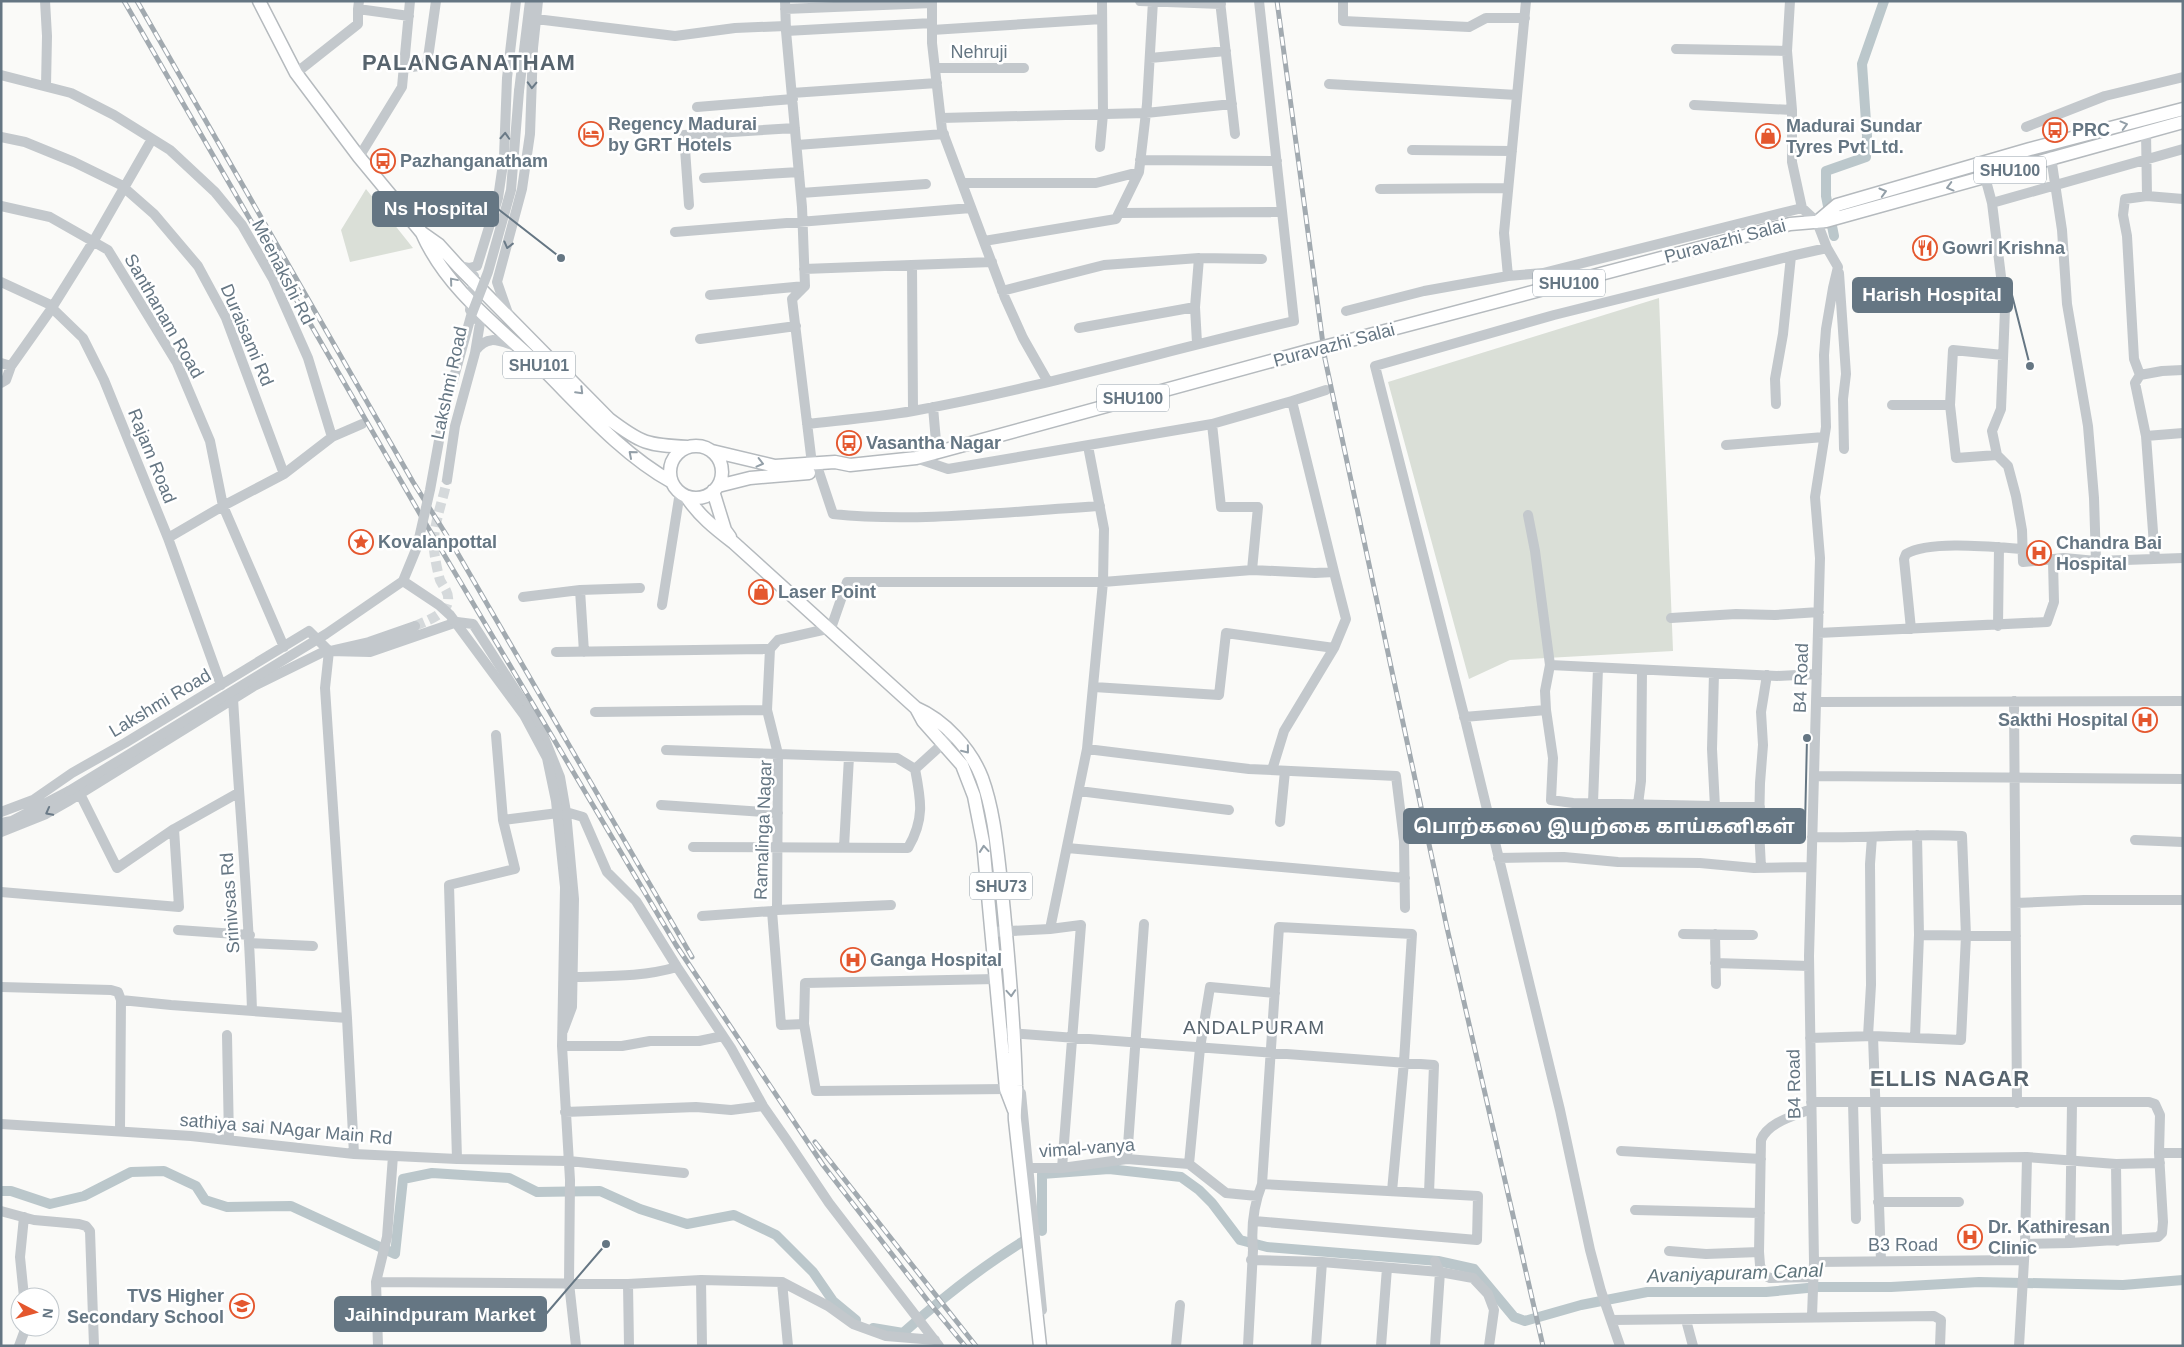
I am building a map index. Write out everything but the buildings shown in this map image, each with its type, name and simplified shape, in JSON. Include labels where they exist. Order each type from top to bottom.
[{"type":"main road","name":"SHU101","points":[[259,1],[296,73],[359,157],[422,233],[439,245],[510,320],[609,419],[635,439],[654,445],[705,447],[712,451]]},
{"type":"main road","name":"Puravazhi Salai","points":[[1828,216],[2030,149],[2183,109]]},
{"type":"main road","name":"Puravazhi Salai","points":[[716,488],[755,478],[816,468],[835,462],[850,465],[916,458],[937,453],[1308,350],[1790,224],[1985,177],[2051,157],[2183,122]]},
{"type":"main road","name":"SHU101","points":[[422,233],[432,256],[471,302],[635,457],[679,490]]},
{"type":"main road","points":[[688,447],[674,457],[670,474],[679,490],[700,497],[716,488],[722,471],[718,457],[712,451]]},
{"type":"main road","name":"Puravazhi Salai","points":[[712,451],[775,466],[816,468]]},
{"type":"main road","name":"SHU73","points":[[716,488],[725,530],[734,543]]},
{"type":"main road","name":"SHU73","points":[[679,490],[704,519],[734,543],[916,708],[930,714],[949,739],[974,796],[983,842],[996,979],[1008,1033]]},
{"type":"main road","name":"SHU73","points":[[949,739],[971,757],[982,777],[988,796],[996,843],[1006,931],[1011,1088],[1040,1346]]},
{"type":"street","points":[[45,1],[47,36],[46,86]]},
{"type":"street","points":[[359,157],[402,87],[410,1]]},
{"type":"street","points":[[404,68],[427,66],[436,1]]},
{"type":"street","name":"Lakshmi Road","points":[[446,480],[455,426],[480,323],[470,310],[473,282],[498,198],[503,165],[510,45],[516,1]]},
{"type":"street","points":[[238,793],[174,829],[117,868],[74,792],[326,634],[404,581],[416,547],[430,490],[444,413],[471,316],[488,272],[511,190],[519,90],[530,1]]},
{"type":"street","points":[[510,320],[497,282],[522,189],[530,134],[533,48],[538,1]]},
{"type":"street","points":[[1100,147],[1103,114],[1102,1]]},
{"type":"street","points":[[1140,1],[1220,3],[1235,134]]},
{"type":"street","points":[[984,241],[1116,219],[1138,172],[1146,113],[1153,1]]},
{"type":"street","points":[[807,424],[933,407],[1048,382],[1197,343],[1294,321],[1259,1]]},
{"type":"street","points":[[1343,1],[1343,21],[1469,27],[1486,18],[1525,18]]},
{"type":"street","points":[[1508,276],[1504,233],[1526,1]]},
{"type":"street","points":[[1790,1],[1787,51],[1792,110],[1792,162],[1802,208]]},
{"type":"street","points":[[1048,382],[1023,338],[1002,291],[943,132],[935,68],[932,2],[785,5],[801,193],[805,286],[792,299],[807,424],[816,468],[833,514],[855,517],[936,516],[1100,506]]},
{"type":"street","points":[[296,73],[358,24],[358,5],[409,16]]},
{"type":"street","points":[[536,19],[675,36],[735,28],[932,26],[1102,20]]},
{"type":"street","points":[[1676,50],[1787,51]]},
{"type":"street","points":[[1150,58],[1226,51]]},
{"type":"street","name":"Nehruji","points":[[935,68],[1024,68]]},
{"type":"street","name":"Meenakshi Rd","points":[[1,75],[71,94],[114,115],[170,150],[215,192],[242,225],[273,279],[308,358],[332,437]]},
{"type":"street","points":[[2026,128],[2105,96],[2183,76]]},
{"type":"street","points":[[697,107],[937,83]]},
{"type":"street","points":[[1328,84],[1517,95]]},
{"type":"street","points":[[941,118],[1146,113],[1232,104]]},
{"type":"street","points":[[1694,105],[1792,110]]},
{"type":"street","points":[[797,145],[943,132],[954,118]]},
{"type":"street","points":[[689,205],[684,135],[795,128]]},
{"type":"street","points":[[2146,131],[2147,196]]},
{"type":"street","name":"Duraisami Rd","points":[[1,137],[25,142],[74,162],[124,188],[154,214],[198,266],[226,318],[284,474]]},
{"type":"street","points":[[1,382],[6,380],[6,364],[52,307],[93,242],[152,139]]},
{"type":"street","points":[[1992,203],[2183,149]]},
{"type":"street","points":[[1412,150],[1512,151]]},
{"type":"street","points":[[2051,157],[2062,230],[2067,304],[2088,426],[2094,498],[2096,561]]},
{"type":"street","points":[[1140,160],[1277,161]]},
{"type":"street","points":[[704,178],[799,172]]},
{"type":"street","points":[[962,183],[1096,183],[1138,172]]},
{"type":"street","points":[[1985,177],[1992,203],[2005,309],[2001,409],[1992,431],[1997,455],[2008,466],[2016,496],[2022,530],[2023,562],[2064,558],[2096,561],[2183,558]]},
{"type":"street","points":[[801,193],[926,184]]},
{"type":"street","points":[[1380,189],[1508,188]]},
{"type":"street","points":[[2140,375],[2134,359],[2127,236],[2123,215],[2125,199],[2147,196],[2183,198]]},
{"type":"street","name":"Santhanam Road","points":[[1,206],[50,217],[108,250],[176,363],[210,441],[223,506],[284,647]]},
{"type":"street","points":[[675,232],[971,208]]},
{"type":"street","points":[[1346,311],[1424,291],[1508,276],[1543,273],[1802,208],[1828,216],[1827,248],[1838,267],[1842,293],[1846,374],[1843,399],[1844,449]]},
{"type":"street","points":[[1119,213],[1282,212]]},
{"type":"street","points":[[1620,1346],[1608,1308],[1600,1291],[1560,1110],[1464,717],[1375,366],[1554,315],[1827,248]]},
{"type":"street","points":[[1776,404],[1776,379],[1783,334],[1791,256]]},
{"type":"street","points":[[1197,343],[1195,307],[1199,258]]},
{"type":"street","points":[[1002,291],[1104,265],[1199,258],[1262,259]]},
{"type":"street","points":[[804,269],[992,262]]},
{"type":"street","points":[[912,265],[913,411]]},
{"type":"street","points":[[458,266],[469,268],[477,266]]},
{"type":"street","name":"B4 Road","points":[[1812,1316],[1814,1262],[1809,966],[1820,558],[1815,497],[1824,438],[1826,329],[1838,267]]},
{"type":"street","name":"Rajam Road","points":[[1,282],[52,307],[83,338],[104,380],[168,538],[221,685]]},
{"type":"street","points":[[710,295],[805,286]]},
{"type":"street","points":[[1079,328],[1195,307]]},
{"type":"street","points":[[700,339],[796,326]]},
{"type":"street","points":[[474,353],[482,342],[487,340],[520,347]]},
{"type":"street","points":[[1997,455],[1956,458],[1950,404],[1953,350],[2003,355]]},
{"type":"street","points":[[2140,375],[2183,370]]},
{"type":"street","points":[[2140,375],[2135,383],[2146,436],[2155,559]]},
{"type":"street","points":[[916,458],[948,469],[1088,446],[1212,424],[1326,390]]},
{"type":"street","points":[[1272,770],[1284,732],[1334,648],[1346,619],[1292,401]]},
{"type":"street","points":[[1892,406],[1950,404]]},
{"type":"street","points":[[933,407],[937,453]]},
{"type":"street","points":[[168,538],[284,474],[332,437],[362,424]]},
{"type":"street","points":[[1212,424],[1221,507],[1258,507],[1252,570]]},
{"type":"street","points":[[2146,436],[2183,433]]},
{"type":"street","points":[[1726,445],[1824,438]]},
{"type":"street","points":[[1050,929],[1087,749],[1103,582],[1104,529],[1088,446]]},
{"type":"street","points":[[662,605],[679,490]]},
{"type":"street","points":[[1528,515],[1535,551],[1550,665],[1545,691],[1553,758],[1551,800],[1593,803],[1760,807]]},
{"type":"street","points":[[1911,629],[1904,559],[1906,554],[1919,549],[1960,546],[2022,549]]},
{"type":"street","points":[[1998,626],[1999,547]]},
{"type":"street","points":[[1818,633],[1998,626],[2047,622],[2052,614],[2054,602],[2052,560]]},
{"type":"street","points":[[666,750],[778,754],[768,710],[770,649],[778,640],[829,630],[847,582],[1103,582],[1252,570],[1334,572]]},
{"type":"street","points":[[404,581],[439,605],[450,615],[524,715],[547,758],[556,801],[565,887],[562,1046],[570,1180],[569,1283],[576,1346]]},
{"type":"street","points":[[523,597],[580,590],[640,588]]},
{"type":"street","points":[[580,590],[584,652]]},
{"type":"street","points":[[1671,618],[1819,612]]},
{"type":"street","points":[[354,1154],[326,688],[329,651],[370,652],[457,622],[473,624],[541,730],[560,777],[566,812],[574,899],[572,1008],[563,1031]]},
{"type":"street","name":"Lakshmi Road","points":[[1,823],[12,821],[74,792],[254,686],[329,651],[369,642],[415,626]]},
{"type":"street","name":"Lakshmi Road","points":[[1,812],[33,800],[72,773],[309,631],[329,651]]},
{"type":"street","points":[[1094,687],[1219,695],[1226,632],[1334,648]]},
{"type":"street","points":[[556,652],[770,649]]},
{"type":"street","points":[[1550,665],[1767,675],[1817,674]]},
{"type":"street","points":[[1593,803],[1598,668]]},
{"type":"street","points":[[1638,804],[1641,781],[1642,670]]},
{"type":"street","points":[[1714,673],[1712,749],[1715,807]]},
{"type":"street","points":[[1761,867],[1759,829],[1763,745],[1761,712],[1767,675]]},
{"type":"street","name":"Srinivsas Rd","points":[[233,698],[238,793],[250,939],[252,1011]]},
{"type":"street","points":[[1816,702],[2183,701]]},
{"type":"street","points":[[2014,702],[2017,1103]]},
{"type":"street","points":[[595,712],[768,710]]},
{"type":"street","points":[[1464,717],[1546,710]]},
{"type":"street","points":[[458,1159],[449,885],[515,869],[503,820],[496,735]]},
{"type":"street","points":[[693,847],[908,848],[918,832],[921,799],[915,769],[949,739]]},
{"type":"street","points":[[1087,749],[1249,769],[1396,776],[1404,841],[1405,908]]},
{"type":"street","name":"Ramalinga Nagar","points":[[804,1024],[781,1025],[775,910],[778,754],[897,758],[915,769]]},
{"type":"street","points":[[844,847],[849,757]]},
{"type":"street","points":[[1280,822],[1285,771]]},
{"type":"street","points":[[1814,776],[2183,779]]},
{"type":"street","points":[[1078,791],[1229,810]]},
{"type":"street","name":"Lakshmi Road","points":[[1,832],[46,814],[74,792]]},
{"type":"street","points":[[661,805],[778,813]]},
{"type":"street","points":[[503,820],[566,812],[583,817],[607,872],[636,901],[723,1036],[763,1106],[829,1203],[937,1343]]},
{"type":"street","points":[[1,892],[179,907],[174,829]]},
{"type":"street","points":[[1915,1038],[1916,970],[1919,935],[1917,835]]},
{"type":"street","points":[[1810,1038],[1870,1036],[1961,1040],[1966,936],[1962,836],[1812,837]]},
{"type":"street","points":[[1872,837],[1870,864],[1870,1036],[1875,1102],[1881,1261]]},
{"type":"street","points":[[2135,840],[2183,842]]},
{"type":"street","points":[[1067,848],[1405,878]]},
{"type":"street","points":[[1498,858],[1564,857],[1618,862],[1811,867]]},
{"type":"street","points":[[2016,903],[2084,900],[2183,900]]},
{"type":"street","points":[[702,916],[775,910],[891,905]]},
{"type":"street","points":[[1127,1159],[1144,924]]},
{"type":"street","points":[[991,932],[1050,929],[1081,925],[1074,1038],[1062,1168]]},
{"type":"street","points":[[1248,1346],[1252,1237],[1257,1196],[1262,1184],[1279,927],[1412,934],[1404,1062],[1392,1191]]},
{"type":"street","points":[[178,930],[313,946]]},
{"type":"street","points":[[1683,934],[1753,935]]},
{"type":"street","points":[[1715,934],[1716,984]]},
{"type":"street","points":[[1919,935],[2016,936]]},
{"type":"street","points":[[1715,963],[1809,966]]},
{"type":"street","points":[[574,977],[638,975],[677,967]]},
{"type":"street","points":[[996,979],[804,983],[804,1024],[816,1091],[1011,1088],[1020,1091],[1046,1346]]},
{"type":"street","points":[[1,987],[111,990],[118,992],[121,1000],[120,1132]]},
{"type":"street","points":[[1257,1196],[1226,1193],[1189,1164],[1200,1048],[1210,987],[1275,993]]},
{"type":"street","points":[[121,1000],[171,1006],[347,1018]]},
{"type":"street","points":[[1904,1037],[1916,1025]]},
{"type":"street","points":[[1008,1033],[1434,1064],[1429,1193]]},
{"type":"street","points":[[227,1035],[229,1140]]},
{"type":"street","points":[[562,1046],[622,1046],[650,1041],[699,1041],[723,1036]]},
{"type":"street","points":[[1853,1102],[1856,1219]]},
{"type":"street","points":[[1812,1278],[1770,1278],[1764,1275],[1760,1265],[1759,1252],[1761,1140],[1764,1133],[1771,1127],[1811,1106],[1853,1102],[2149,1102],[2158,1108],[2160,1115],[2162,1233],[2153,1238],[2117,1241],[2025,1244]]},
{"type":"street","points":[[2070,1243],[2072,1103]]},
{"type":"street","points":[[565,1112],[696,1107],[731,1110],[763,1106]]},
{"type":"street","name":"sathiya sai NAgar Main Rd","points":[[1,1124],[229,1140],[354,1154],[458,1159],[569,1161],[684,1173]]},
{"type":"street","points":[[1621,1150],[1761,1159]]},
{"type":"street","points":[[1877,1159],[2026,1157],[2116,1164],[2183,1153]]},
{"type":"street","points":[[378,1346],[376,1282],[387,1237],[393,1156]]},
{"type":"street","points":[[2019,1346],[2025,1244],[2026,1157]]},
{"type":"street","name":"vimal-vanya","points":[[1028,1168],[1062,1168],[1127,1159],[1189,1164]]},
{"type":"street","points":[[2116,1164],[2117,1241]]},
{"type":"street","points":[[1254,1221],[1477,1240],[1478,1196],[1262,1184]]},
{"type":"street","points":[[1878,1202],[1959,1202]]},
{"type":"street","points":[[1635,1210],[1760,1213]]},
{"type":"street","points":[[1,1211],[24,1218],[64,1224],[79,1224],[86,1226],[90,1231],[94,1346]]},
{"type":"street","points":[[23,1287],[20,1257],[24,1218]]},
{"type":"street","points":[[1670,1251],[1706,1254],[1759,1252]]},
{"type":"street","points":[[1252,1255],[1440,1272],[1473,1278],[1488,1294],[1494,1310],[1489,1346]]},
{"type":"street","name":"B3 Road","points":[[1814,1262],[2023,1260]]},
{"type":"street","points":[[1435,1261],[1440,1272],[1435,1346]]},
{"type":"street","points":[[1316,1346],[1322,1262]]},
{"type":"street","points":[[1381,1346],[1387,1268]]},
{"type":"street","points":[[376,1282],[628,1284],[700,1280],[782,1282],[827,1305],[853,1324],[886,1336],[937,1343]]},
{"type":"street","points":[[700,1280],[702,1346]]},
{"type":"street","points":[[782,1282],[788,1346]]},
{"type":"street","points":[[628,1284],[629,1346]]},
{"type":"street","points":[[1176,1346],[1180,1305]]},
{"type":"street","points":[[1612,1320],[1907,1315],[1938,1317],[1941,1320],[1940,1346]]},
{"type":"street","points":[[1686,1320],[1693,1346]]},
{"type":"shaded area","points":[[366,189],[413,248],[350,262],[341,230]]},
{"type":"shaded area","points":[[1659,298],[1673,651],[1510,660],[1469,679],[1388,382]]},
{"type":"waterway","points":[[1834,236],[1826,196],[1826,171],[1866,157],[1867,136],[1862,64],[1884,1]]},
{"type":"waterway","name":"Avaniyapuram Canal","points":[[1042,1231],[1042,1174],[1109,1169],[1181,1177],[1199,1190],[1212,1203],[1240,1240],[1267,1247],[1438,1261],[1474,1269],[1514,1317],[1525,1321],[1581,1305],[1647,1292],[1766,1292],[1818,1287],[1891,1287],[1979,1282],[2123,1285],[2183,1280]]},
{"type":"waterway","name":"Avaniyapuram Canal","points":[[1,1191],[11,1191],[50,1204],[84,1196],[131,1172],[164,1171],[196,1186],[205,1200],[227,1207],[291,1206],[395,1254],[403,1179],[432,1173],[509,1178],[537,1192],[600,1191],[640,1209],[687,1224],[734,1215],[776,1235],[813,1272],[833,1301],[856,1320]]},
{"type":"waterway","name":"Avaniyapuram Canal","points":[[873,1328],[903,1333],[963,1283],[1027,1239]]},
{"type":"tunnel","points":[[415,626],[438,615],[445,609],[448,601],[446,591],[439,577],[434,548],[435,528],[447,480]]},
{"type":"railway","points":[[124,1],[420,514],[676,945],[823,1165],[965,1346]]},
{"type":"railway","points":[[137,1],[413,482],[454,547],[692,957]]},
{"type":"railway","points":[[1277,1],[1325,359],[1447,928],[1543,1346]]},
{"type":"railway","points":[[815,1142],[976,1346]]},
{"type":"place","name":"PRC","points":[[2055,130]]},
{"type":"place","name":"Regency Madurai by GRT Hotels","points":[[591,134]]},
{"type":"place","name":"Madurai Sundar Tyres Pvt Ltd.","points":[[1768,136]]},
{"type":"place","name":"Pazhanganatham","points":[[383,161]]},
{"type":"place","name":"Gowri Krishna","points":[[1925,248]]},
{"type":"place","name":"Ns Hospital","points":[[561,258]]},
{"type":"place","name":"Harish Hospital","points":[[2030,366]]},
{"type":"place","name":"Vasantha Nagar","points":[[849,443]]},
{"type":"place","name":"Kovalanpottal","points":[[361,542]]},
{"type":"place","name":"Chandra Bai Hospital","points":[[2039,553]]},
{"type":"place","name":"Laser Point","points":[[761,592]]},
{"type":"place","name":"Sakthi Hospital","points":[[2145,720]]},
{"type":"place","name":"பொற்கலை இயற்கை காய்கனிகள்","points":[[1807,738]]},
{"type":"place","name":"Ganga Hospital","points":[[853,960]]},
{"type":"place","name":"Dr. Kathiresan Clinic","points":[[1970,1237]]},
{"type":"place","name":"Jaihindpuram Market","points":[[606,1244]]},
{"type":"place","name":"TVS Higher Secondary School","points":[[242,1306]]},
{"type":"district","name":"PALANGANATHAM","points":[[469,62]]},
{"type":"district","name":"ANDALPURAM","points":[[1254,1027]]},
{"type":"district","name":"ELLIS NAGAR","points":[[1950,1078]]}]
